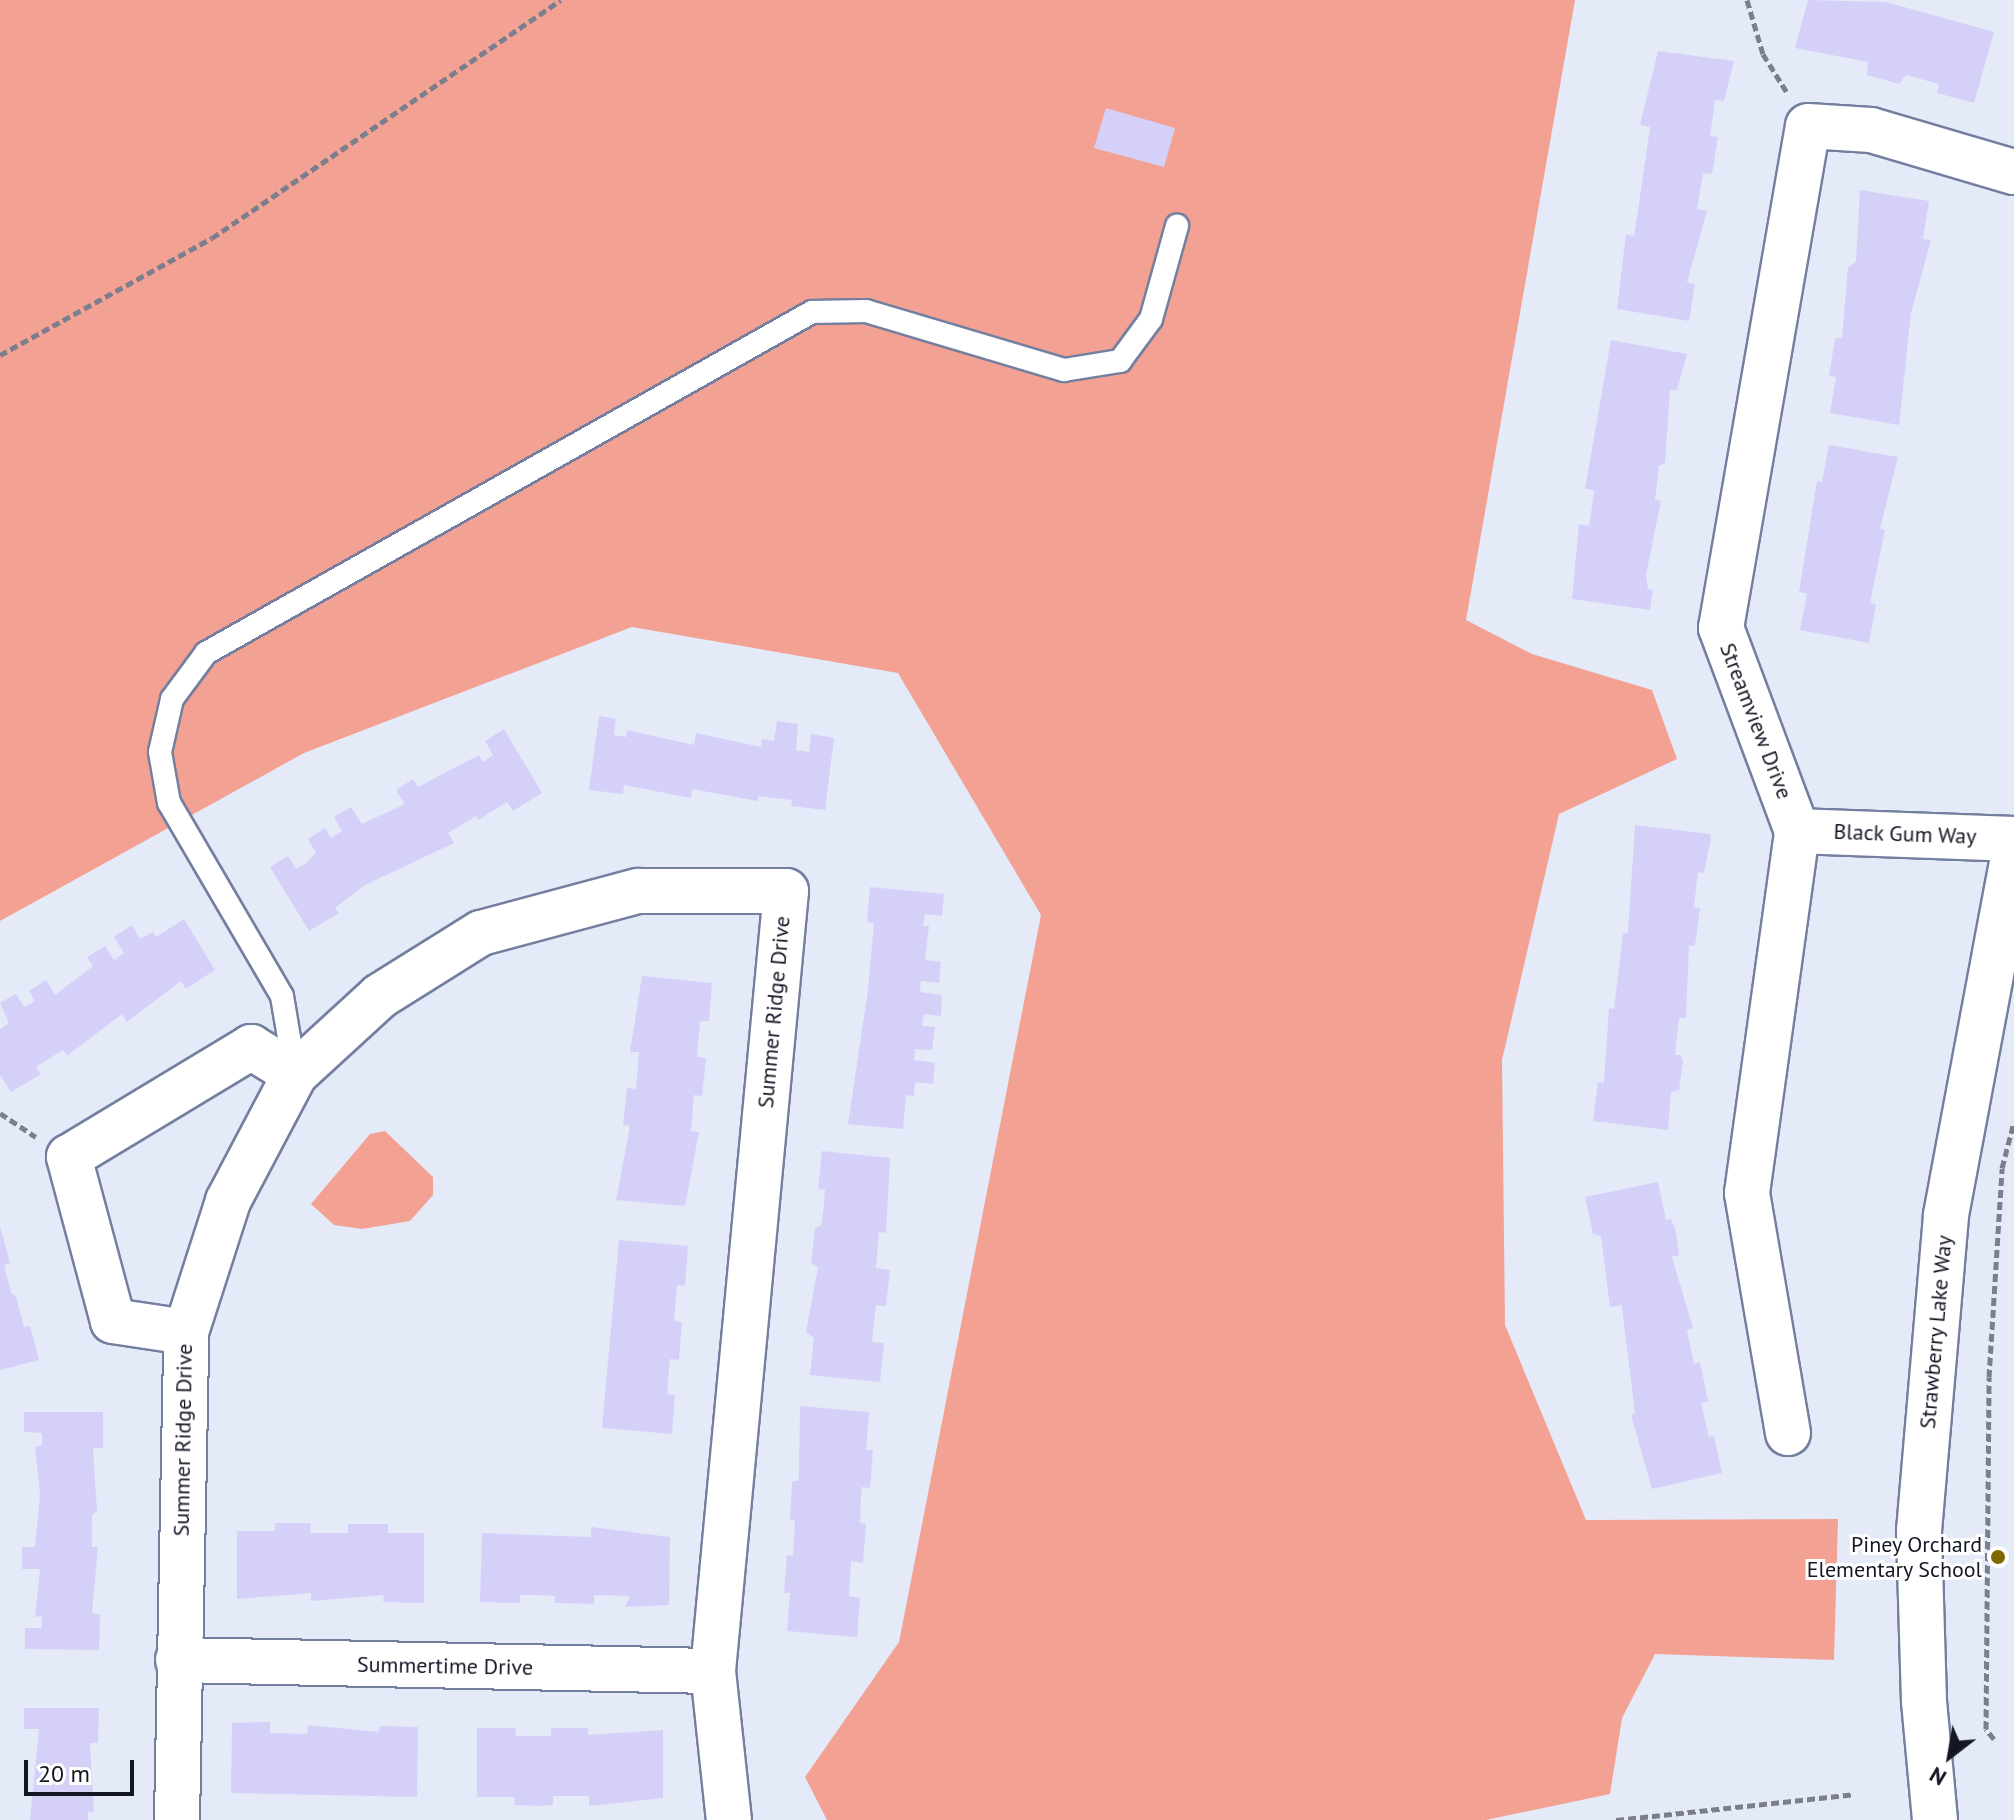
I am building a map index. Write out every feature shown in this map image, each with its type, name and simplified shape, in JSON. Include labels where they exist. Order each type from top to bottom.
[{"type":"street","points":[[1808,126],[1871,130],[2014,172]]},
{"type":"street","name":"Streamview Drive","points":[[1788,1433],[1747,1193],[1797,831],[1721,628],[1808,126]]},
{"type":"street","name":"Black Gum Way","points":[[1797,831],[2014,839]]},
{"type":"street","name":"Strawberry Lake Way","points":[[1935,1820],[1924,1701],[1920,1515],[1946,1215],[2014,850]]},
{"type":"street","name":"Summer Ridge Drive","points":[[177,1820],[186,1332],[228,1201],[295,1074],[380,996],[481,933],[638,891],[786,891],[713,1671],[729,1820]]},
{"type":"street","points":[[186,1332],[113,1321],[69,1157],[251,1047],[295,1074]]},
{"type":"street","name":"Summertime Drive","points":[[178,1660],[713,1671]]},
{"type":"lane","points":[[295,1074],[282,996],[169,803],[160,752],[172,699],[206,653],[253,622],[812,312],[866,311],[1064,370],[1120,361],[1151,319],[1177,226]]},
{"type":"path","points":[[0,355],[212,238],[561,0]]},
{"type":"path","points":[[1747,0],[1763,54],[1808,126]]},
{"type":"path","points":[[1994,1739],[1986,1729],[1989,1377],[2002,1168],[2014,1122]]},
{"type":"path","points":[[1616,1820],[1854,1794]]},
{"type":"shaded area","points":[[0,0],[1575,0],[1466,620],[1532,654],[1652,690],[1677,759],[1559,814],[1502,1060],[1505,1325],[1586,1520],[1838,1519],[1834,1660],[1655,1654],[1622,1718],[1610,1794],[1486,1820],[827,1820],[805,1777],[899,1642],[1041,915],[898,673],[632,627],[304,753],[0,921]]},
{"type":"shaded area","points":[[385,1131],[433,1177],[433,1195],[410,1221],[362,1229],[334,1225],[311,1204],[370,1134]]},
{"type":"building","points":[[1808,0],[1886,2],[1994,32],[1974,103],[1937,93],[1939,84],[1906,75],[1899,84],[1867,75],[1868,62],[1795,48]]},
{"type":"building","points":[[1658,51],[1734,61],[1724,101],[1715,100],[1710,136],[1718,137],[1712,174],[1703,173],[1697,209],[1707,211],[1687,282],[1695,284],[1689,321],[1617,309],[1626,234],[1634,236],[1650,127],[1640,125]]},
{"type":"building","points":[[1106,108],[1175,128],[1164,167],[1094,148]]},
{"type":"building","points":[[1860,190],[1929,201],[1923,239],[1931,240],[1911,313],[1899,425],[1830,413],[1836,377],[1829,376],[1835,338],[1842,338],[1848,267],[1856,262]]},
{"type":"building","points":[[1611,340],[1687,354],[1677,390],[1670,390],[1665,463],[1659,466],[1655,500],[1661,501],[1646,574],[1648,589],[1653,590],[1650,610],[1572,599],[1579,524],[1589,526],[1590,521],[1594,490],[1585,489]]},
{"type":"building","points":[[1829,445],[1898,457],[1880,529],[1885,530],[1870,603],[1876,604],[1869,643],[1800,630],[1807,594],[1799,592],[1817,481],[1822,482]]},
{"type":"building","points":[[599,716],[616,719],[614,735],[626,737],[627,730],[694,745],[696,733],[761,747],[762,739],[774,741],[777,721],[798,724],[796,750],[809,752],[811,734],[834,738],[825,810],[791,806],[792,800],[758,796],[758,801],[692,789],[691,798],[624,785],[623,794],[589,790]]},
{"type":"building","points":[[504,729],[542,793],[513,811],[507,802],[478,820],[476,816],[448,833],[454,843],[365,885],[335,908],[339,913],[309,931],[270,867],[288,856],[296,869],[306,863],[316,853],[308,839],[325,828],[331,838],[342,831],[334,817],[351,807],[362,824],[405,804],[396,790],[413,779],[418,787],[479,755],[483,762],[493,755],[485,741]]},
{"type":"building","points":[[1635,825],[1710,834],[1711,838],[1704,873],[1698,872],[1694,907],[1700,908],[1695,946],[1689,945],[1686,1018],[1679,1018],[1675,1055],[1681,1055],[1683,1062],[1679,1090],[1671,1092],[1668,1130],[1593,1121],[1598,1082],[1604,1083],[1609,1008],[1614,1009],[1623,934],[1628,932]]},
{"type":"building","points":[[870,887],[944,894],[942,916],[925,914],[923,926],[929,926],[925,960],[941,962],[939,983],[921,981],[920,992],[942,995],[941,1016],[924,1014],[922,1026],[935,1027],[932,1050],[915,1049],[914,1060],[935,1063],[933,1084],[915,1082],[914,1096],[906,1095],[903,1129],[848,1124],[868,990],[874,923],[867,922]]},
{"type":"building","points":[[184,919],[215,970],[186,989],[181,981],[127,1022],[122,1014],[67,1056],[63,1050],[36,1067],[41,1074],[11,1092],[0,1075],[0,1029],[9,1023],[0,1003],[16,994],[24,1007],[35,1001],[29,991],[46,980],[55,995],[93,966],[87,957],[105,946],[114,960],[124,953],[114,937],[132,925],[140,939],[153,932],[156,937]]},
{"type":"building","points":[[642,976],[712,983],[709,1021],[700,1021],[697,1057],[706,1058],[702,1096],[694,1095],[691,1131],[699,1132],[685,1206],[616,1200],[630,1126],[623,1125],[627,1088],[636,1089],[639,1052],[630,1052]]},
{"type":"building","points":[[822,1151],[890,1158],[886,1233],[879,1232],[876,1268],[890,1270],[886,1306],[876,1305],[872,1342],[884,1343],[880,1382],[810,1375],[814,1338],[806,1332],[818,1267],[811,1263],[815,1228],[821,1226],[824,1205],[825,1190],[818,1189]]},
{"type":"building","points":[[1658,1182],[1666,1220],[1671,1219],[1676,1232],[1679,1255],[1672,1257],[1693,1328],[1687,1330],[1694,1364],[1700,1362],[1708,1401],[1701,1403],[1709,1437],[1714,1436],[1722,1473],[1652,1489],[1631,1415],[1635,1413],[1622,1309],[1621,1305],[1610,1307],[1601,1236],[1593,1234],[1585,1197]]},
{"type":"building","points":[[0,1226],[10,1263],[4,1265],[11,1293],[16,1296],[24,1327],[30,1326],[39,1360],[0,1370]]},
{"type":"building","points":[[619,1240],[688,1246],[685,1286],[677,1285],[674,1321],[682,1322],[679,1360],[670,1359],[668,1379],[667,1394],[675,1395],[672,1434],[602,1428]]},
{"type":"building","points":[[800,1406],[869,1412],[866,1450],[873,1450],[870,1488],[862,1487],[861,1495],[860,1523],[866,1524],[863,1563],[851,1561],[849,1596],[860,1598],[857,1637],[787,1631],[790,1593],[784,1593],[787,1555],[793,1556],[795,1520],[790,1519],[792,1481],[798,1481],[799,1474]]},
{"type":"building","points":[[24,1412],[103,1412],[103,1448],[93,1448],[97,1511],[92,1515],[92,1547],[98,1547],[92,1612],[100,1615],[99,1650],[25,1649],[25,1628],[42,1628],[42,1616],[35,1617],[40,1569],[22,1569],[22,1547],[35,1547],[40,1494],[35,1447],[42,1445],[42,1433],[24,1432]]},
{"type":"building","points":[[275,1523],[311,1523],[310,1533],[348,1533],[348,1524],[388,1524],[388,1533],[424,1533],[424,1603],[383,1602],[384,1595],[311,1601],[311,1593],[237,1599],[237,1531],[275,1531]]},
{"type":"building","points":[[591,1527],[670,1537],[669,1605],[625,1607],[630,1596],[594,1595],[594,1604],[555,1603],[555,1596],[533,1595],[520,1595],[520,1603],[480,1602],[482,1533],[591,1537]]},
{"type":"building","points":[[24,1708],[99,1708],[98,1743],[90,1743],[94,1812],[88,1812],[88,1820],[30,1820],[39,1729],[24,1729]]},
{"type":"building","points":[[270,1722],[270,1733],[307,1734],[308,1725],[378,1732],[381,1726],[418,1727],[417,1797],[231,1793],[232,1723]]},
{"type":"building","points":[[477,1728],[516,1728],[515,1736],[551,1736],[551,1728],[588,1728],[588,1735],[663,1730],[663,1798],[589,1806],[589,1796],[553,1796],[553,1805],[543,1806],[514,1805],[515,1797],[477,1797]]},
{"type":"place","name":"Piney Orchard Elementary School","points":[[1998,1557]]}]
